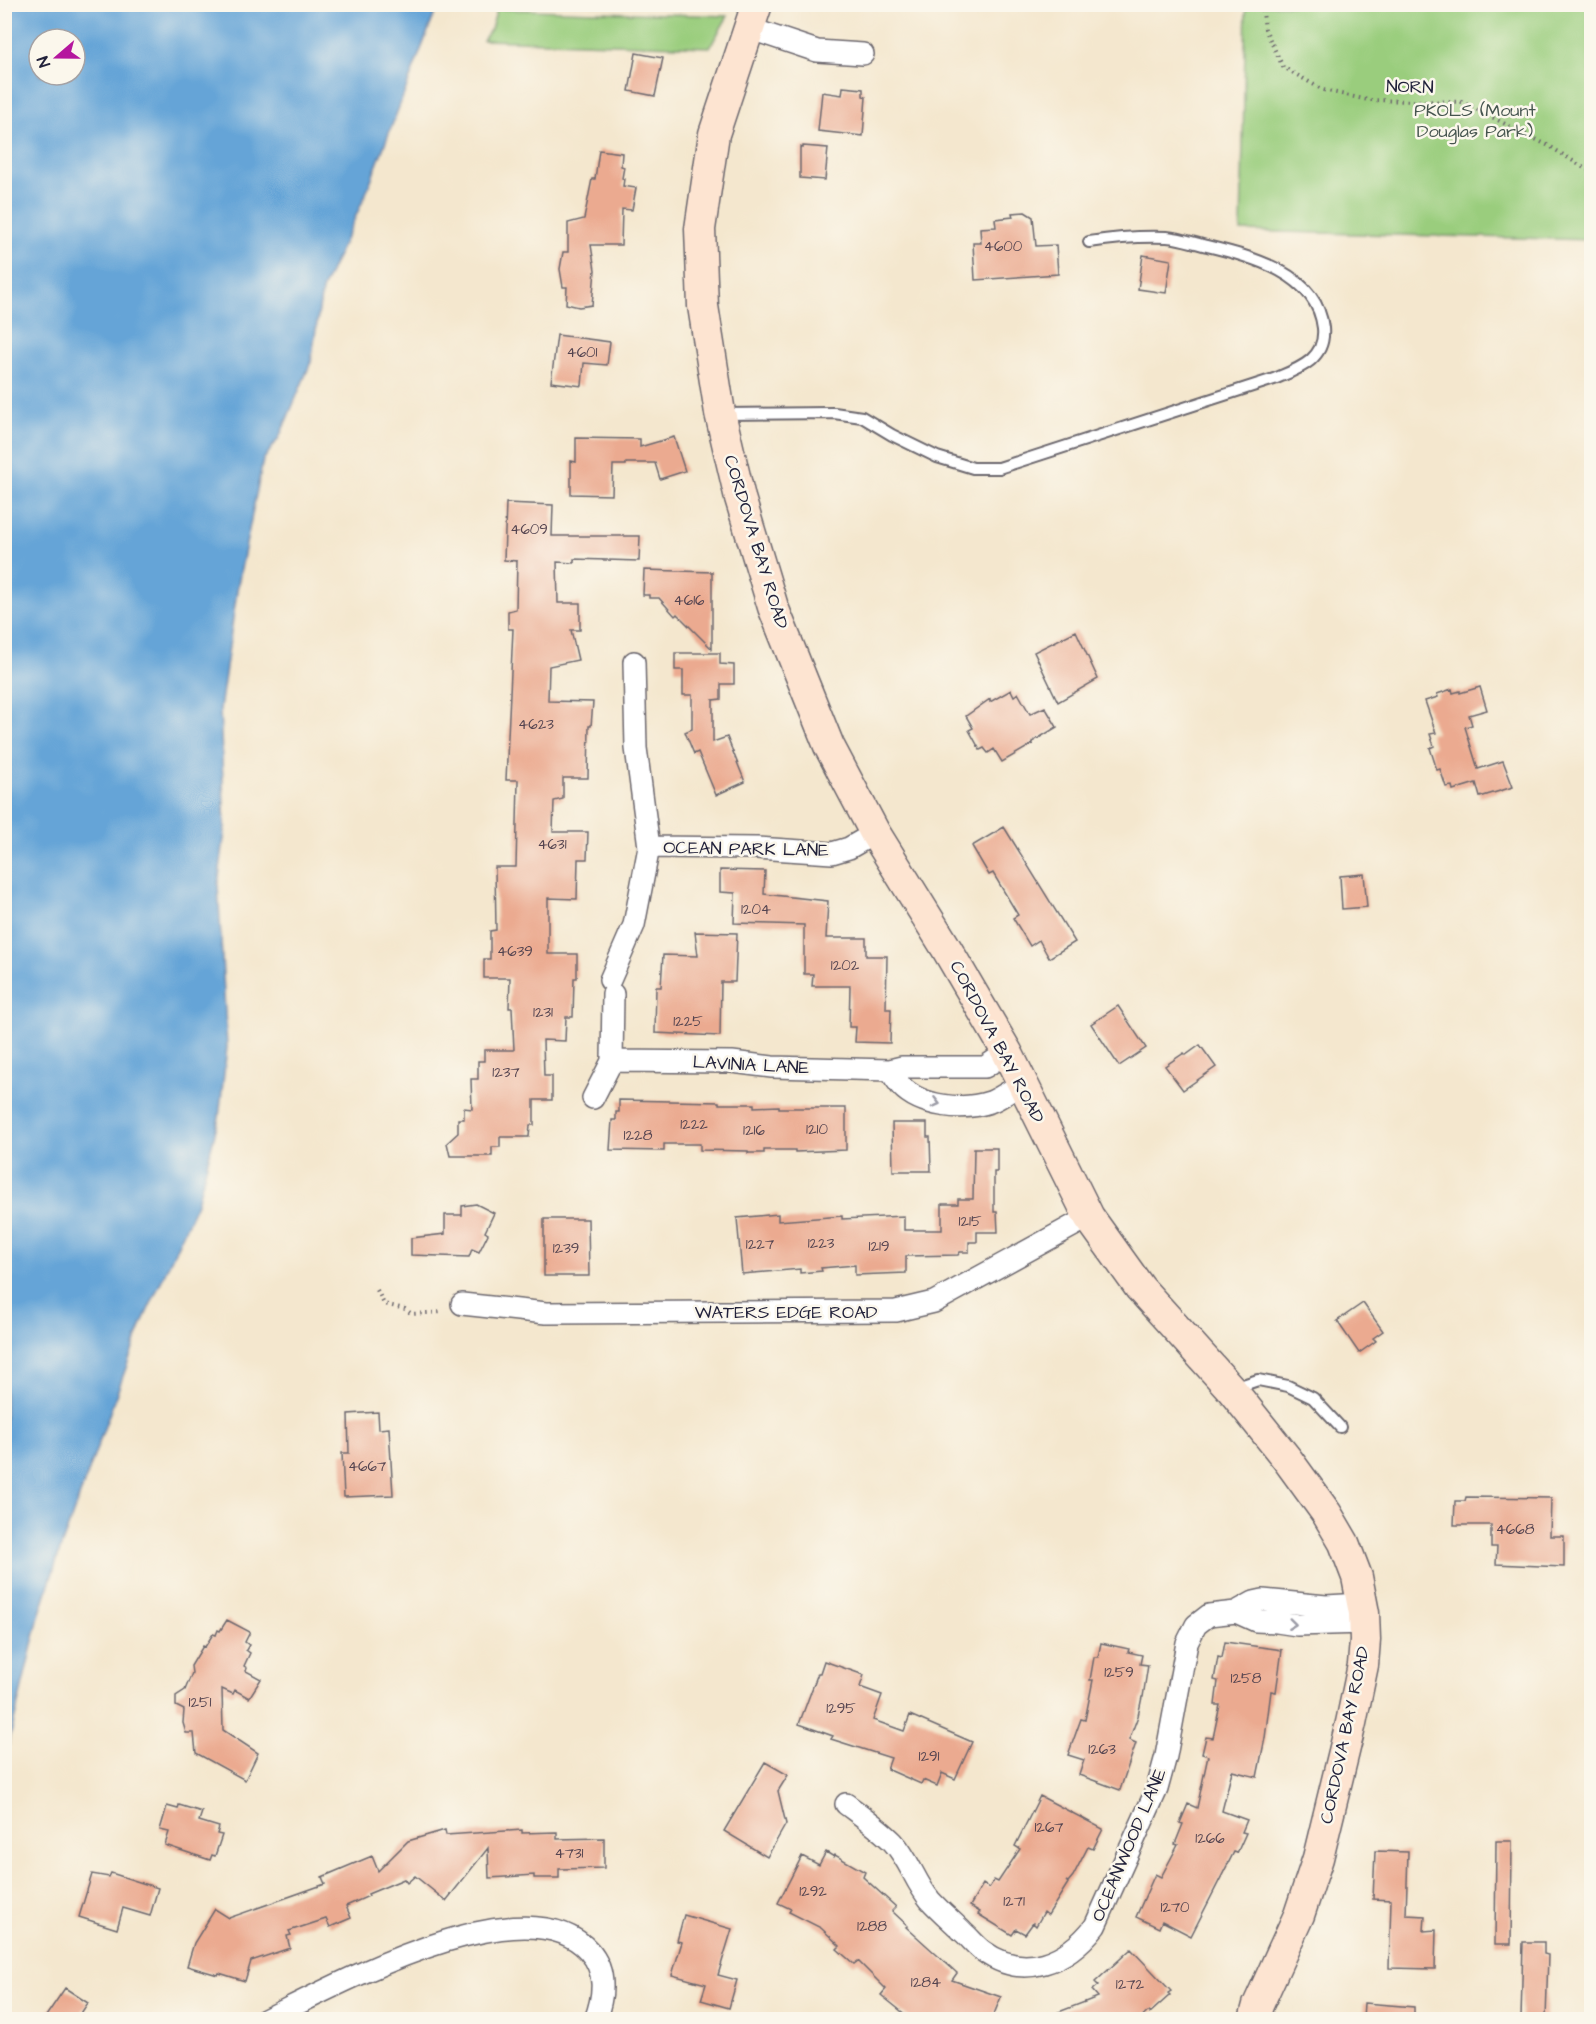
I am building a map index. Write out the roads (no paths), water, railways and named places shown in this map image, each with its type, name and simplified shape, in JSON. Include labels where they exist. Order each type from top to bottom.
[{"type":"main road","name":"CORDOVA BAY ROAD","points":[[753,16],[714,134],[700,229],[703,306],[720,413],[740,498],[773,607],[829,746],[875,833],[1007,1052],[1089,1217],[1140,1288],[1231,1389],[1287,1459],[1327,1514],[1344,1543],[1356,1577],[1363,1613],[1365,1640],[1363,1665],[1318,1858],[1299,1915],[1253,2014]]},
{"type":"street","points":[[753,16],[817,51],[863,54]]},
{"type":"street","points":[[593,1098],[612,1061],[611,987],[634,926],[649,847],[636,748],[634,662]]},
{"type":"street","name":"OCEAN PARK LANE","points":[[649,847],[757,848],[832,853],[849,848],[875,833]]},
{"type":"street","name":"LAVINIA LANE","points":[[612,1061],[732,1062],[772,1067],[890,1071],[902,1067],[985,1067],[1007,1052]]},
{"type":"street","points":[[890,1071],[902,1087],[927,1101],[949,1107],[992,1102],[1023,1083]]},
{"type":"street","name":"WATERS EDGE ROAD","points":[[462,1304],[546,1314],[896,1311],[934,1302],[1089,1217]]},
{"type":"street","name":"OCEANWOOD LANE","points":[[846,1804],[892,1841],[907,1860],[919,1884],[930,1899],[983,1951],[1007,1963],[1032,1966],[1050,1963],[1085,1940],[1095,1926],[1157,1789],[1166,1756],[1186,1643],[1196,1625],[1209,1615],[1236,1612],[1254,1602],[1263,1600],[1326,1606],[1363,1613]]},
{"type":"street","points":[[266,2019],[394,1958],[438,1942],[499,1929],[522,1927],[565,1933],[580,1942],[590,1952],[599,1968],[603,1989],[601,2005],[595,2019]]},
{"type":"lane","points":[[720,413],[834,413],[862,417],[937,457],[973,468],[999,468],[1274,380],[1304,367],[1317,354],[1324,338],[1322,321],[1316,304],[1304,288],[1283,272],[1249,256],[1170,237],[1119,237],[1089,242]]},
{"type":"lane","points":[[1231,1389],[1258,1380],[1288,1386],[1313,1398],[1340,1427]]},
{"type":"water","points":[[5,4],[438,5],[365,196],[322,290],[311,362],[279,438],[263,460],[238,584],[220,709],[225,831],[218,885],[227,1047],[219,1117],[197,1203],[143,1321],[61,1547],[39,1616],[5,1759]]},
{"type":"park label","name":"PKOLS (Mount Douglas Park)","points":[[1475,120]]}]
